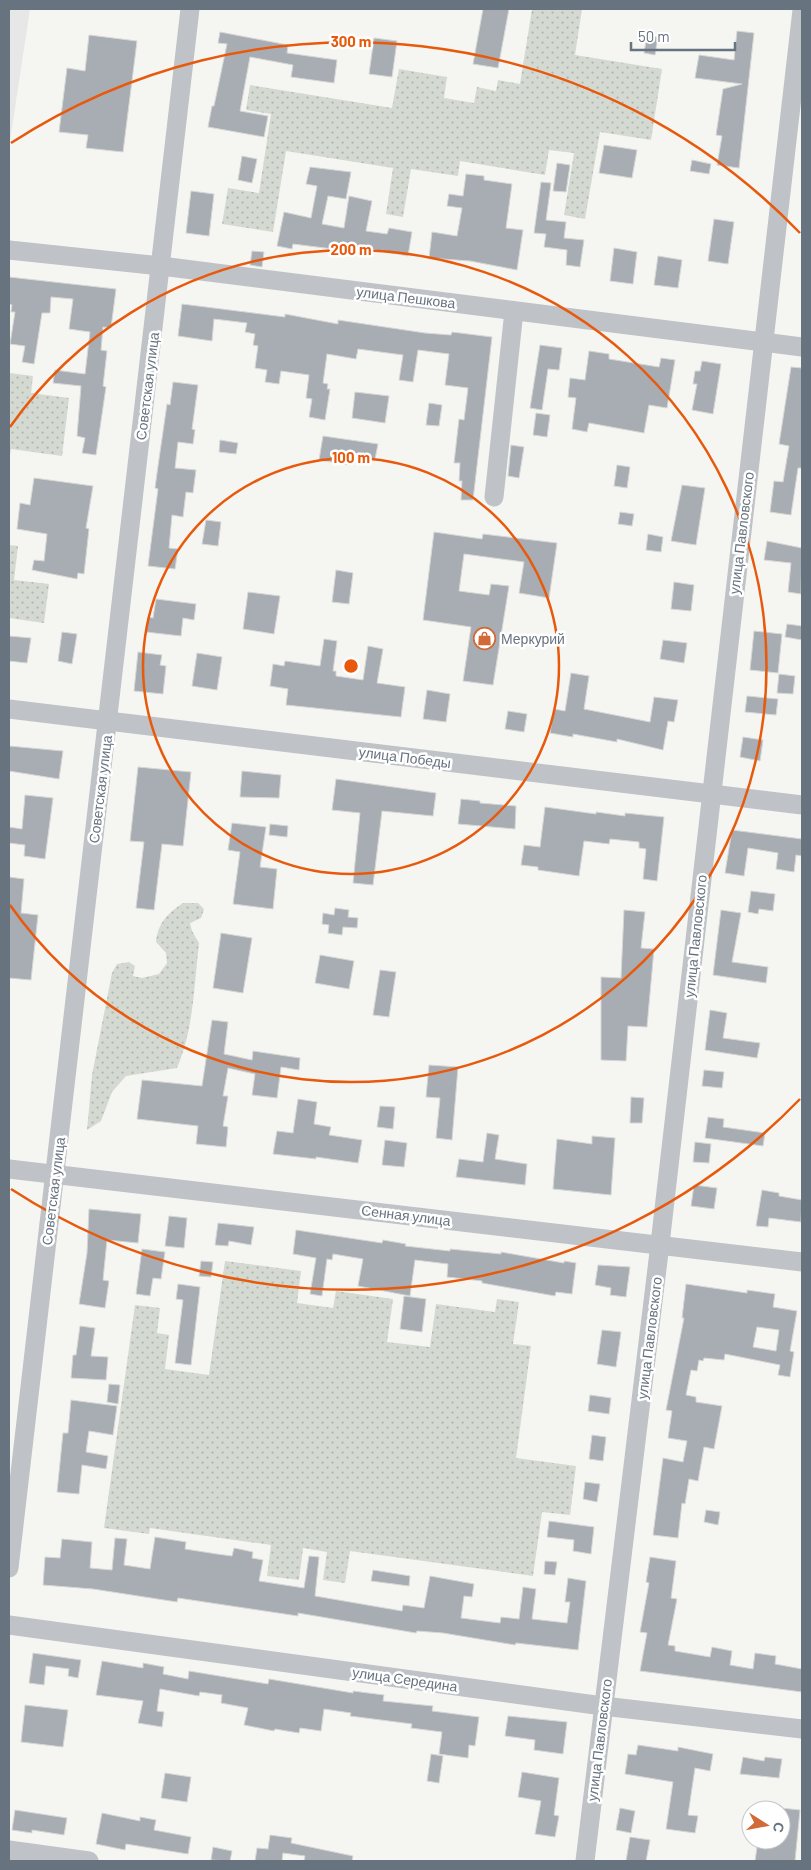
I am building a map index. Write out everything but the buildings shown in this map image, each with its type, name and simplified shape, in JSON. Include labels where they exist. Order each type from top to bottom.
[{"type":"street","name":"Советская улица","points":[[9,1568],[190,9]]},
{"type":"street","name":"улица Павловского","points":[[585,1861],[660,1244],[710,794],[802,10]]},
{"type":"street","name":"улица Пешкова","points":[[9,250],[161,266],[802,347]]},
{"type":"street","points":[[494,497],[514,311]]},
{"type":"street","name":"улица Победы","points":[[9,709],[802,805]]},
{"type":"street","name":"Сенная улица","points":[[9,1169],[802,1262]]},
{"type":"street","name":"улица Середина","points":[[9,1625],[603,1706],[802,1729]]},
{"type":"street","points":[[9,1850],[89,1861]]},
{"type":"shaded area","points":[[9,9],[30,9],[9,147]]},
{"type":"shaded area","points":[[532,9],[582,9],[575,55],[662,69],[651,140],[600,132],[585,219],[564,215],[574,153],[549,150],[545,175],[460,161],[458,176],[411,169],[403,217],[386,214],[393,168],[286,151],[273,232],[222,224],[228,188],[259,193],[271,114],[246,110],[250,85],[392,108],[399,69],[447,77],[444,98],[474,103],[477,87],[496,91],[498,80],[520,84]]},
{"type":"shaded area","points":[[9,373],[33,376],[31,393],[69,398],[62,456],[11,449],[9,462]]},
{"type":"shaded area","points":[[9,545],[18,546],[14,580],[49,584],[44,623],[9,618]]},
{"type":"shaded area","points":[[183,903],[198,903],[204,909],[201,918],[190,923],[199,943],[190,1022],[183,1053],[177,1068],[126,1076],[112,1092],[101,1121],[87,1130],[92,1075],[112,973],[117,964],[129,962],[135,966],[133,976],[142,978],[159,974],[167,963],[166,953],[156,942],[159,929],[164,919]]},
{"type":"shaded area","points":[[225,1261],[301,1271],[297,1303],[333,1308],[336,1291],[393,1299],[387,1342],[430,1347],[436,1304],[495,1312],[497,1299],[519,1302],[513,1344],[531,1346],[516,1458],[576,1466],[570,1515],[542,1512],[533,1576],[350,1551],[345,1583],[323,1580],[327,1552],[303,1548],[299,1580],[267,1576],[271,1545],[150,1528],[149,1534],[104,1528],[135,1305],[160,1308],[157,1333],[169,1335],[165,1369],[209,1375]]},
{"type":"place","name":"Меркурий","points":[[485,638]]}]
